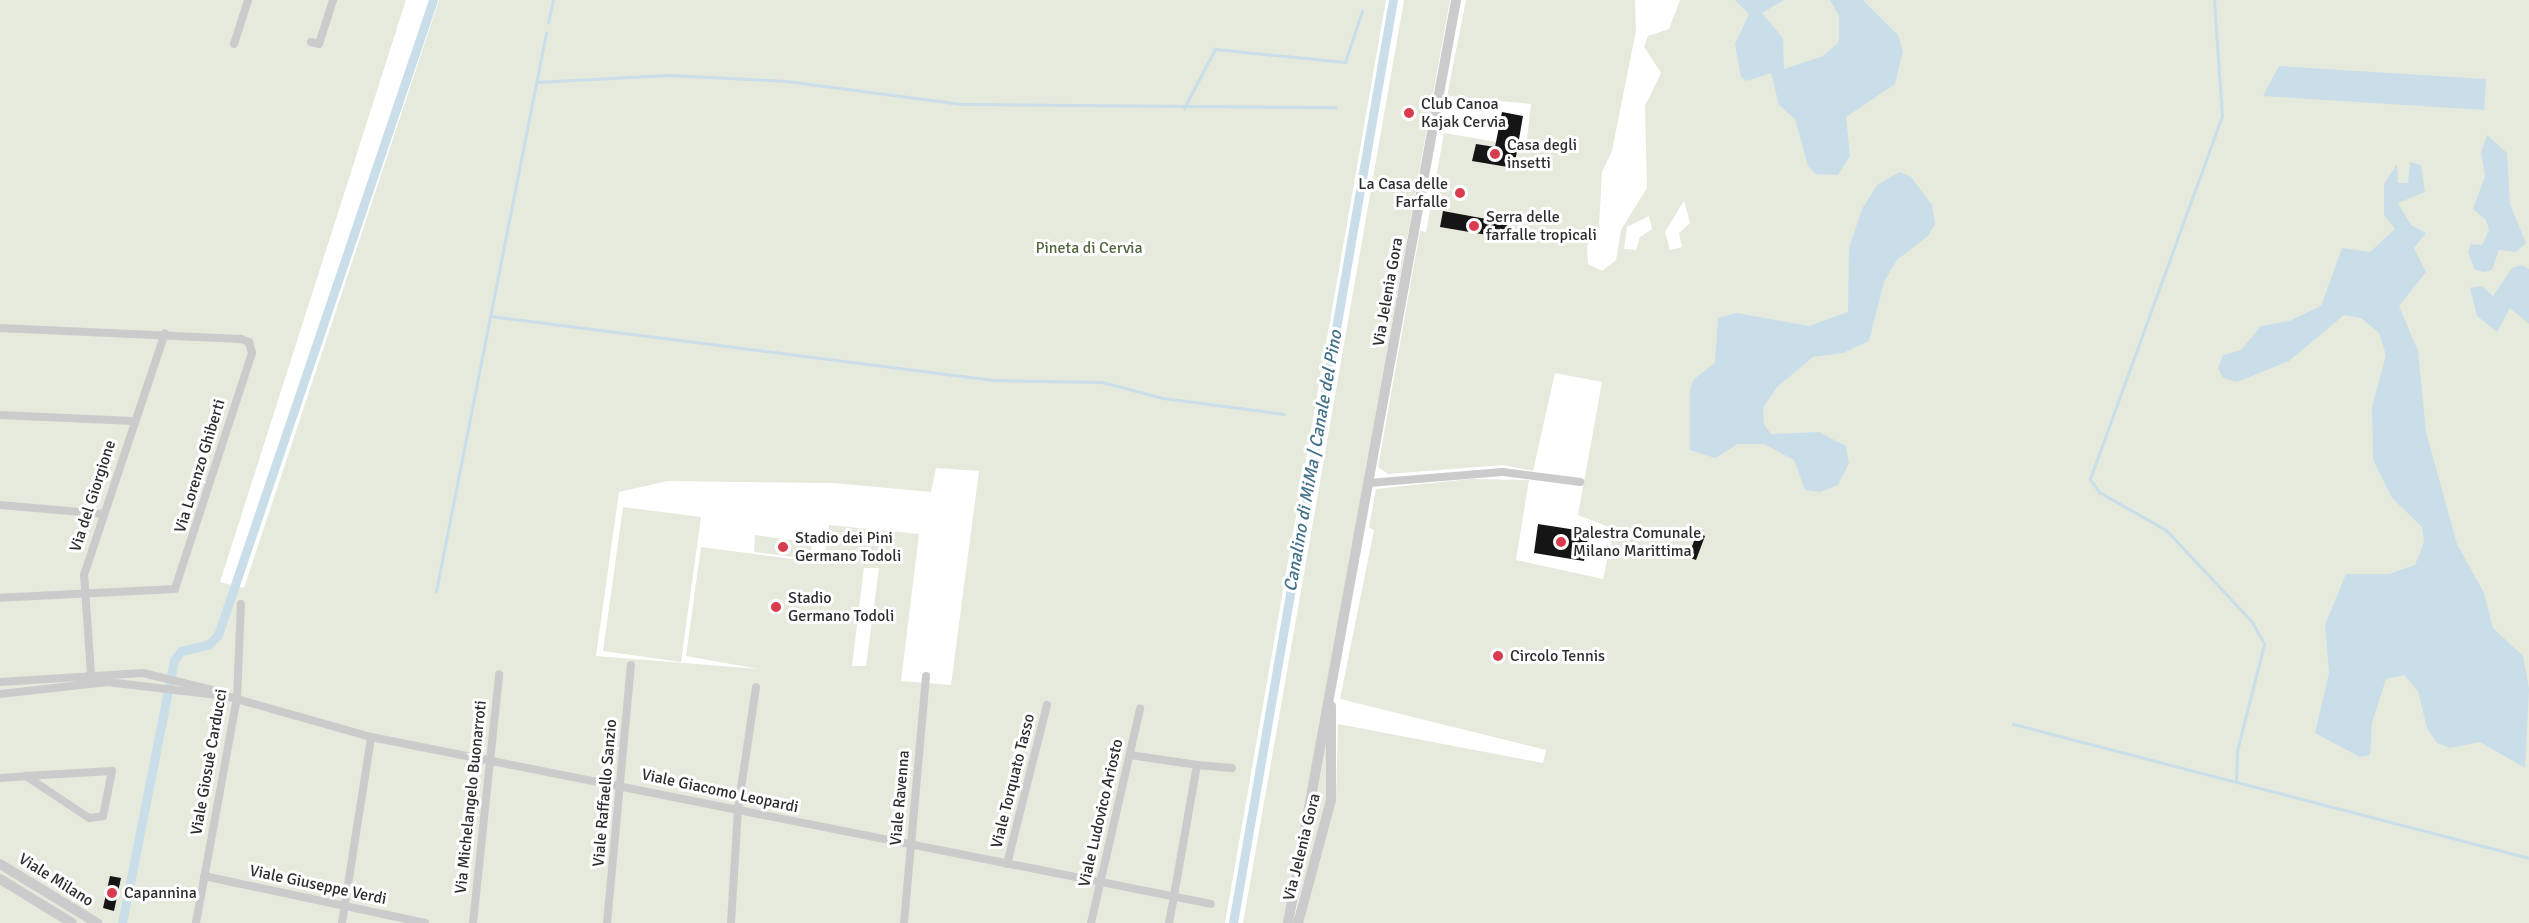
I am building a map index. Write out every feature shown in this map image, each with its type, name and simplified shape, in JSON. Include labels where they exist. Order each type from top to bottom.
[{"type":"street","points":[[234,44],[248,0]]},
{"type":"street","points":[[311,42],[319,44],[333,0]]},
{"type":"street","name":"Via Jelenia Gora","points":[[1288,923],[1331,706],[1456,0]]},
{"type":"street","points":[[0,328],[165,333]]},
{"type":"street","name":"Via del Giorgione","points":[[91,674],[82,594],[102,514],[165,333]]},
{"type":"street","name":"Via Lorenzo Ghiberti","points":[[82,594],[175,589],[252,353],[249,342],[241,339],[165,333]]},
{"type":"street","points":[[0,415],[133,422]]},
{"type":"street","points":[[1369,483],[1503,472],[1580,482]]},
{"type":"street","points":[[0,505],[102,514]]},
{"type":"street","points":[[0,598],[82,594]]},
{"type":"street","name":"Viale Giosuè Carducci","points":[[196,923],[237,698],[241,604]]},
{"type":"street","name":"Viale Raffaello Sanzio","points":[[607,923],[623,786],[631,665]]},
{"type":"street","points":[[45,691],[86,682],[91,674],[107,682]]},
{"type":"street","name":"Viale Giacomo Leopardi","points":[[0,682],[91,674],[160,675],[226,696]]},
{"type":"street","name":"Via Michelangelo Buonarroti","points":[[473,923],[499,674]]},
{"type":"street","name":"Viale Ravenna","points":[[904,923],[926,676]]},
{"type":"street","name":"Viale Giacomo Leopardi","points":[[0,694],[45,691],[107,682],[159,686],[226,696],[371,737],[738,809],[911,848],[1007,864],[1173,900],[1210,904]]},
{"type":"street","points":[[731,923],[738,809],[756,687]]},
{"type":"street","name":"Viale Torquato Tasso","points":[[1007,864],[1047,705]]},
{"type":"street","name":"Via Jelenia Gora","points":[[1298,923],[1331,800],[1331,706]]},
{"type":"street","name":"Viale Ludovico Ariosto","points":[[1091,923],[1140,709]]},
{"type":"street","points":[[342,923],[371,737]]},
{"type":"street","points":[[1130,754],[1232,768]]},
{"type":"street","points":[[1168,923],[1197,765]]},
{"type":"street","points":[[0,778],[26,776],[112,771],[103,816],[89,818],[26,776]]},
{"type":"street","name":"Viale Milano","points":[[0,864],[97,923]]},
{"type":"street","name":"Viale Giuseppe Verdi","points":[[204,876],[426,923]]},
{"type":"street","name":"Viale Milano","points":[[0,879],[72,923]]},
{"type":"green space","name":"Pineta di Cervia","points":[[0,0],[406,0],[220,582],[244,588],[439,0],[1386,0],[1225,923],[0,923]],"holes":[[[936,468],[979,471],[951,685],[901,681],[919,534],[829,525],[824,563],[701,547],[686,656],[759,669],[596,656],[619,492],[668,481],[834,483],[931,492]],[[864,568],[879,568],[866,666],[852,666]]]},
{"type":"green space","points":[[1404,0],[1450,0],[1284,923],[1243,923]]},
{"type":"green space","points":[[1466,0],[1635,0],[1636,31],[1612,151],[1602,172],[1599,226],[1587,246],[1588,264],[1602,271],[1616,260],[1621,230],[1647,188],[1645,106],[1661,73],[1644,47],[1648,36],[1669,29],[1680,0],[2529,0],[2529,923],[1302,923],[1336,798],[1338,724],[1543,763],[1546,750],[1340,699],[1374,530],[1369,527],[1376,489],[1470,479],[1529,480],[1516,560],[1603,579],[1614,529],[1578,515],[1602,382],[1555,373],[1533,471],[1503,465],[1388,474],[1378,467],[1420,231],[1426,232],[1444,133],[1526,147],[1531,104],[1447,96]],"holes":[[[1684,201],[1690,223],[1679,233],[1682,247],[1670,250],[1665,232]],[[1649,216],[1652,229],[1640,237],[1636,250],[1624,249],[1627,227]]]},
{"type":"green space","points":[[623,507],[701,517],[681,662],[603,651]]},
{"type":"green space","name":"Stadio dei Pini Germano Todoli","points":[[755,535],[812,543],[810,559],[754,552]]},
{"type":"green space","points":[[1327,720],[1326,804],[1292,923]]},
{"type":"water","points":[[1735,0],[1784,0],[1762,13],[1783,38],[1784,69],[1823,56],[1839,42],[1839,16],[1830,0],[1863,0],[1898,35],[1903,51],[1895,84],[1846,117],[1850,156],[1838,175],[1816,174],[1808,166],[1795,119],[1779,105],[1771,73],[1746,81],[1741,77],[1735,44],[1749,14]]},
{"type":"water","points":[[2279,66],[2486,79],[2484,110],[2263,96]]},
{"type":"water","points":[[2487,135],[2507,153],[2510,204],[2526,243],[2516,252],[2499,250],[2492,270],[2485,272],[2475,270],[2468,252],[2471,244],[2482,245],[2489,230],[2486,220],[2473,209],[2485,176],[2481,152]]},
{"type":"water","points":[[2410,162],[2421,165],[2425,192],[2398,203],[2411,225],[2426,233],[2414,248],[2426,272],[2399,306],[2418,351],[2426,432],[2457,544],[2484,593],[2493,628],[2523,656],[2529,689],[2525,768],[2480,742],[2450,748],[2437,743],[2427,728],[2418,691],[2404,675],[2386,679],[2372,723],[2370,755],[2360,757],[2315,733],[2329,673],[2325,625],[2346,574],[2389,574],[2415,565],[2424,542],[2422,527],[2392,498],[2373,460],[2372,407],[2386,355],[2379,333],[2361,318],[2344,315],[2289,361],[2237,382],[2223,378],[2218,368],[2223,355],[2241,350],[2261,326],[2289,321],[2321,306],[2342,248],[2370,252],[2395,229],[2384,215],[2384,184],[2397,164],[2398,183],[2408,183]]},
{"type":"water","points":[[1900,172],[1911,177],[1932,205],[1935,224],[1928,236],[1897,260],[1884,282],[1869,341],[1843,353],[1813,357],[1777,387],[1763,408],[1764,424],[1771,434],[1819,432],[1846,446],[1849,463],[1838,485],[1820,492],[1805,490],[1794,460],[1764,444],[1738,444],[1715,458],[1690,450],[1690,390],[1694,379],[1715,363],[1718,318],[1737,313],[1809,326],[1848,312],[1849,248],[1862,209],[1877,185]]},
{"type":"water","points":[[2522,265],[2529,269],[2529,324],[2510,308],[2497,332],[2477,316],[2470,288],[2482,286],[2493,296],[2512,268]]},
{"type":"building","points":[[1502,112],[1523,116],[1514,168],[1472,161],[1476,144],[1495,147]]},
{"type":"building","name":"Serra delle farfalle tropicali","points":[[1443,211],[1508,223],[1505,238],[1440,227]]},
{"type":"building","name":"Palestra Comunale Milano Marittima","points":[[1538,524],[1589,532],[1584,561],[1534,553]]},
{"type":"building","points":[[1697,533],[1705,536],[1696,560],[1688,557]]},
{"type":"building","name":"Capannina","points":[[110,876],[121,878],[114,911],[103,908]]},
{"type":"waterway","points":[[122,923],[174,660],[181,651],[208,645],[218,635],[433,0]]},
{"type":"waterway","points":[[548,22],[553,0]]},
{"type":"waterway","name":"Canalino di MiMa | Canale del Pino","points":[[1233,923],[1393,0]]},
{"type":"waterway","points":[[2214,0],[2222,116],[2090,479],[2099,492],[2166,530],[2252,622],[2264,644],[2237,751],[2236,782]]},
{"type":"waterway","points":[[1184,108],[1215,49],[1345,62],[1362,11]]},
{"type":"waterway","points":[[436,591],[546,33]]},
{"type":"waterway","points":[[536,82],[668,75],[786,81],[961,104],[1336,107]]},
{"type":"waterway","points":[[490,316],[993,380],[1102,382],[1163,398],[1284,414]]},
{"type":"waterway","points":[[2013,724],[2529,858]]},
{"type":"place","name":"Club Canoa Kajak Cervia","points":[[1409,113]]},
{"type":"place","name":"Casa degli insetti","points":[[1495,154]]},
{"type":"place","name":"La Casa delle Farfalle","points":[[1460,193]]},
{"type":"place","name":"Serra delle farfalle tropicali","points":[[1474,226]]},
{"type":"place","name":"Palestra Comunale Milano Marittima","points":[[1561,542]]},
{"type":"place","name":"Stadio dei Pini Germano Todoli","points":[[783,547]]},
{"type":"place","name":"Stadio Germano Todoli","points":[[776,607]]},
{"type":"place","name":"Circolo Tennis","points":[[1498,656]]},
{"type":"place","name":"Capannina","points":[[112,893]]}]
